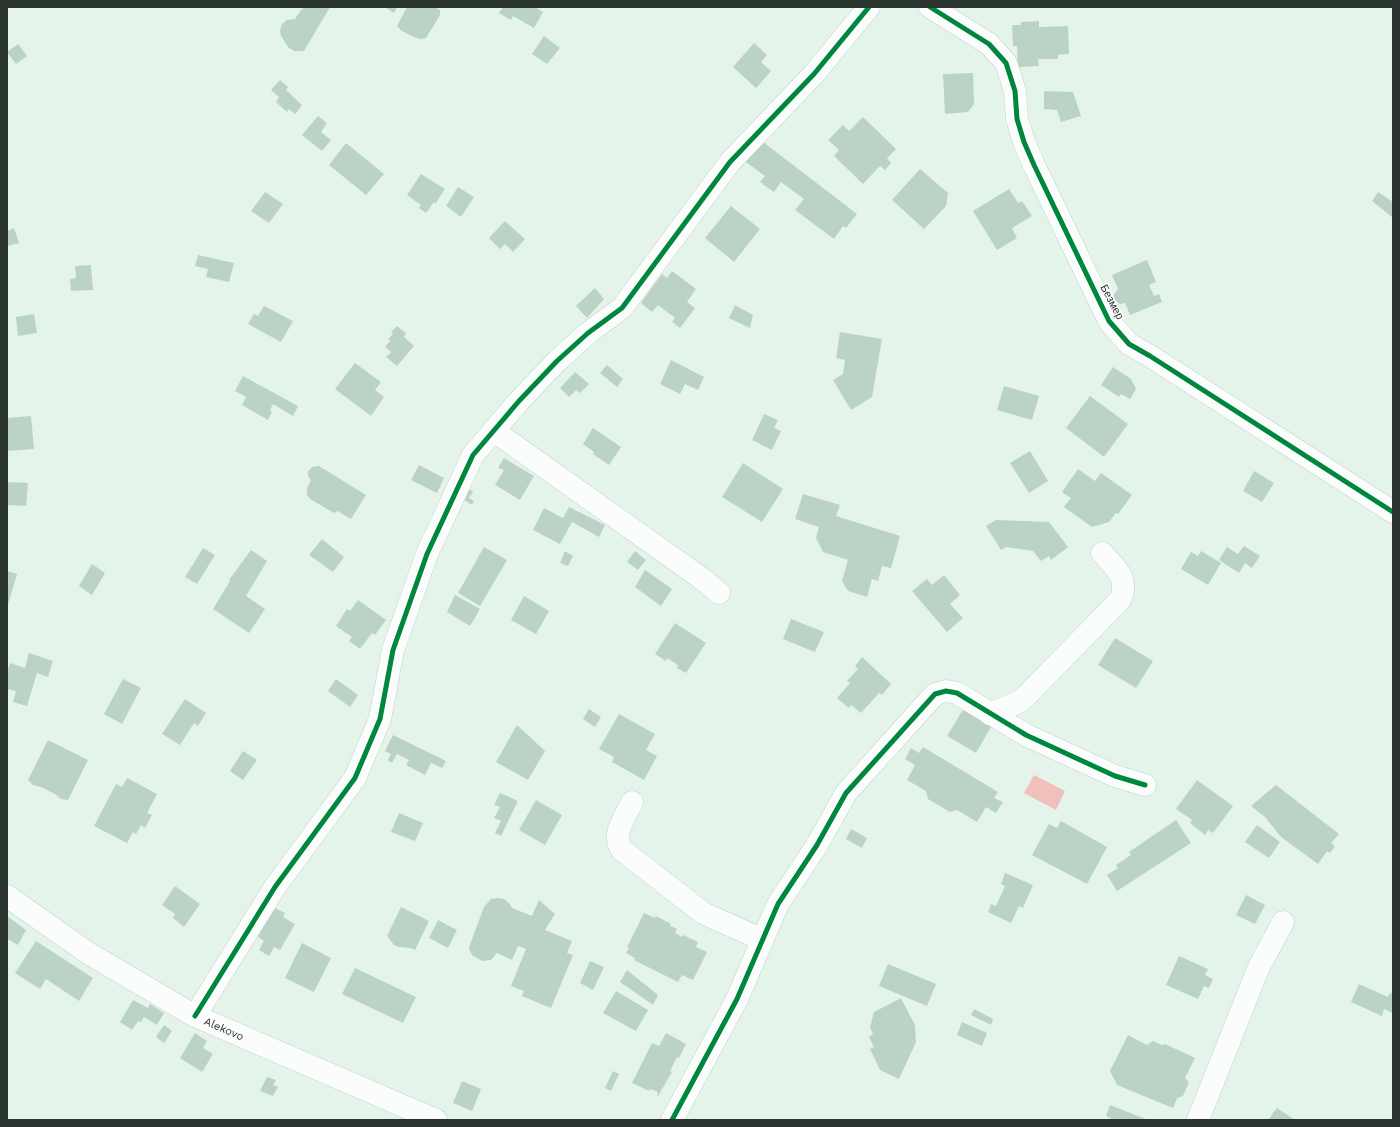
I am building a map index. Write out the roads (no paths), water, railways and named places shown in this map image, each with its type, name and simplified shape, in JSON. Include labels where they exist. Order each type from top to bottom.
[{"type":"street","points":[[195,1016],[275,887],[355,778],[380,719],[393,650],[427,554],[473,455],[518,401],[557,361],[588,333],[622,308],[730,162],[814,74],[869,7]]},
{"type":"street","name":"Безмер","points":[[930,7],[989,44],[1006,63],[1014,91],[1017,119],[1029,153],[1109,321],[1129,344],[1393,512]]},
{"type":"street","points":[[494,431],[701,578],[719,593]]},
{"type":"street","points":[[990,714],[1021,701],[1120,600],[1124,592],[1122,579],[1118,570],[1102,553]]},
{"type":"street","points":[[672,1120],[737,999],[778,904],[817,845],[846,793],[931,698],[940,692],[951,691],[957,693],[1026,735],[1115,776],[1145,785]]},
{"type":"street","points":[[632,802],[617,834],[619,845],[622,850],[703,913],[763,940]]},
{"type":"street","name":"Alekovo","points":[[7,896],[88,953],[195,1016],[436,1120]]},
{"type":"street","points":[[1198,1120],[1258,969],[1283,922]]}]
